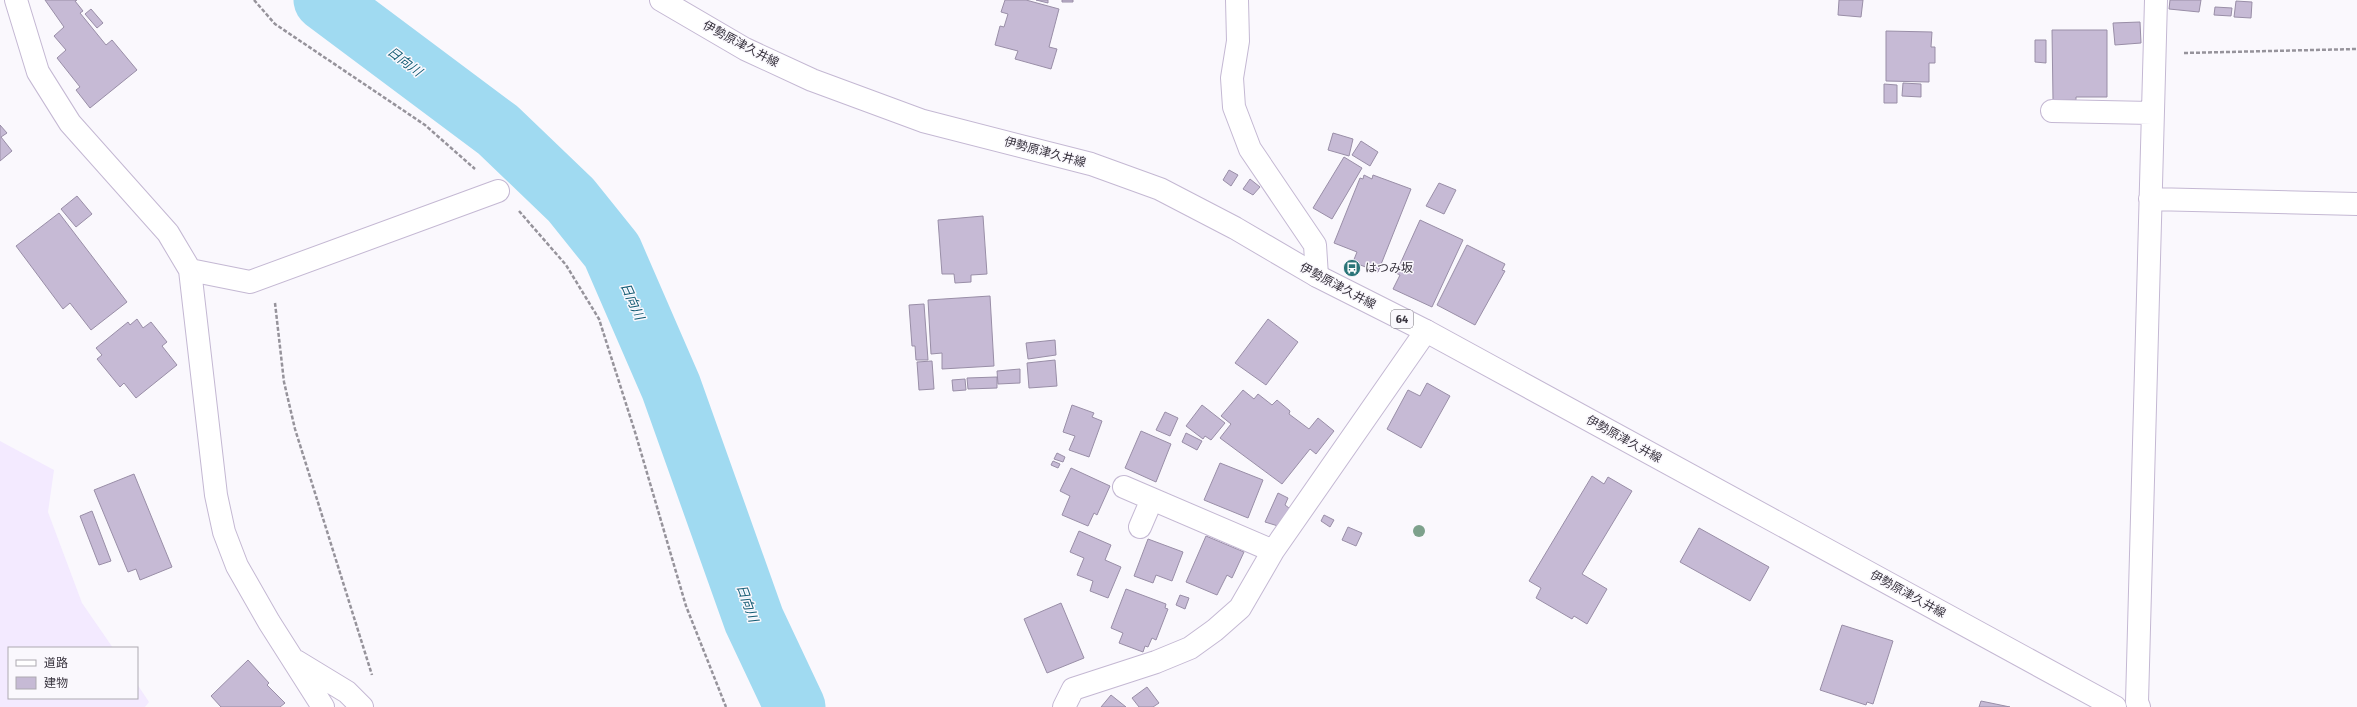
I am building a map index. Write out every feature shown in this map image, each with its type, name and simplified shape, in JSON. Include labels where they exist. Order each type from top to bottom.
[{"type":"street","points":[[16,0],[38,72],[70,123],[168,233],[190,270],[216,495],[224,532],[237,566],[323,707]]},
{"type":"street","name":"伊勢原津久井線","points":[[661,0],[745,49],[819,83],[923,121],[1091,164],[1160,189],[1235,228],[1317,276],[1426,331],[2115,707]]},
{"type":"street","points":[[1237,0],[1238,41],[1232,78],[1234,107],[1250,149],[1315,245],[1317,276]]},
{"type":"street","points":[[2139,707],[2137,702],[2156,0]]},
{"type":"street","points":[[2052,111],[2152,113]]},
{"type":"street","points":[[190,270],[250,282],[498,191]]},
{"type":"street","points":[[2150,199],[2357,204]]},
{"type":"street","points":[[1064,707],[1073,689],[1156,662],[1190,648],[1216,630],[1240,608],[1273,551],[1426,331]]},
{"type":"street","points":[[1124,487],[1273,551]]},
{"type":"street","points":[[1140,527],[1152,498]]},
{"type":"street","points":[[293,660],[347,692],[362,707]]},
{"type":"path","points":[[254,0],[275,24],[426,125],[532,224],[566,265],[599,319],[635,432],[686,606],[726,707]]},
{"type":"path","points":[[2154,54],[2357,49]]},
{"type":"path","points":[[272,274],[284,382],[295,430],[373,681]]},
{"type":"shaded area","points":[[0,441],[54,470],[48,512],[82,603],[112,647],[8,647],[8,699],[138,699],[138,686],[149,702],[145,707],[0,707]]},
{"type":"building","points":[[45,0],[77,0],[75,1],[83,11],[80,13],[106,45],[112,40],[137,70],[90,108],[76,90],[80,87],[57,58],[66,50],[54,36],[64,27]]},
{"type":"building","points":[[1005,0],[1026,0],[1059,9],[1049,47],[1057,49],[1051,69],[1015,59],[1018,51],[995,45],[1000,26],[1004,27],[1008,14],[1001,12]]},
{"type":"building","points":[[1036,0],[1048,0],[1048,3]]},
{"type":"building","points":[[1062,0],[1073,0],[1073,2],[1062,2]]},
{"type":"building","points":[[1839,0],[1863,0],[1861,17],[1838,15]]},
{"type":"building","points":[[2170,0],[2201,0],[2199,12],[2169,9]]},
{"type":"building","points":[[2236,1],[2252,2],[2251,18],[2234,17]]},
{"type":"building","points":[[2215,7],[2232,8],[2231,16],[2214,15]]},
{"type":"building","points":[[91,9],[103,23],[97,28],[85,14]]},
{"type":"building","points":[[2140,22],[2141,43],[2115,45],[2113,23]]},
{"type":"building","points":[[2052,30],[2107,30],[2107,97],[2076,97],[2076,100],[2053,100]]},
{"type":"building","points":[[1886,31],[1932,32],[1931,47],[1935,47],[1935,63],[1929,63],[1929,82],[1886,81]]},
{"type":"building","points":[[2035,40],[2046,40],[2046,63],[2035,62]]},
{"type":"building","points":[[1903,83],[1921,84],[1921,97],[1902,96]]},
{"type":"building","points":[[1884,84],[1897,85],[1897,103],[1884,103]]},
{"type":"building","points":[[0,125],[7,133],[1,137],[12,151],[0,161]]},
{"type":"building","points":[[1333,133],[1353,139],[1349,156],[1328,150]]},
{"type":"building","points":[[1361,141],[1378,152],[1370,166],[1352,155]]},
{"type":"building","points":[[1344,157],[1362,168],[1332,219],[1313,208]]},
{"type":"building","points":[[1229,170],[1238,175],[1231,186],[1223,180]]},
{"type":"building","points":[[1364,175],[1372,179],[1373,175],[1411,189],[1378,272],[1353,262],[1357,252],[1334,243],[1360,178],[1363,179]]},
{"type":"building","points":[[1250,179],[1260,187],[1253,195],[1243,189]]},
{"type":"building","points":[[1439,183],[1456,190],[1444,214],[1426,206]]},
{"type":"building","points":[[77,196],[92,214],[76,227],[61,209]]},
{"type":"building","points":[[59,213],[127,302],[91,330],[70,303],[63,309],[16,246]]},
{"type":"building","points":[[983,216],[987,274],[971,275],[971,282],[955,283],[954,274],[942,274],[938,220]]},
{"type":"building","points":[[1420,220],[1463,240],[1432,307],[1393,289],[1400,275],[1396,273]]},
{"type":"building","points":[[1467,245],[1505,264],[1502,270],[1505,271],[1475,325],[1437,305]]},
{"type":"building","points":[[990,296],[994,366],[942,369],[942,353],[931,354],[928,300]]},
{"type":"building","points":[[924,304],[928,360],[916,360],[915,346],[912,346],[909,305]]},
{"type":"building","points":[[137,319],[143,328],[151,322],[167,342],[162,346],[177,365],[136,398],[124,383],[120,387],[97,359],[102,355],[96,348],[128,322],[130,325]]},
{"type":"building","points":[[1268,319],[1298,342],[1266,385],[1235,363]]},
{"type":"building","points":[[1055,340],[1056,355],[1028,359],[1026,343]]},
{"type":"building","points":[[1055,360],[1057,386],[1029,388],[1027,363]]},
{"type":"building","points":[[932,361],[934,389],[919,390],[917,362]]},
{"type":"building","points":[[1020,369],[1020,383],[998,384],[997,371]]},
{"type":"building","points":[[997,377],[997,388],[968,389],[967,378]]},
{"type":"building","points":[[965,379],[966,390],[953,391],[952,380]]},
{"type":"building","points":[[1427,383],[1450,396],[1421,448],[1387,429],[1408,390],[1420,396]]},
{"type":"building","points":[[1243,390],[1254,399],[1258,394],[1272,405],[1277,400],[1290,411],[1289,414],[1309,429],[1318,418],[1334,431],[1316,454],[1310,449],[1282,484],[1220,438],[1231,424],[1221,416]]},
{"type":"building","points":[[1072,405],[1094,413],[1092,417],[1102,421],[1089,457],[1069,450],[1075,436],[1063,432]]},
{"type":"building","points":[[1202,405],[1225,423],[1211,440],[1205,436],[1203,439],[1186,426]]},
{"type":"building","points":[[1165,412],[1178,418],[1170,436],[1156,430]]},
{"type":"building","points":[[1141,431],[1171,444],[1156,482],[1125,468]]},
{"type":"building","points":[[1186,433],[1202,441],[1197,450],[1182,442]]},
{"type":"building","points":[[1057,453],[1065,457],[1063,462],[1054,459]]},
{"type":"building","points":[[1053,461],[1060,464],[1058,468],[1051,465]]},
{"type":"building","points":[[1220,463],[1263,480],[1248,518],[1204,500]]},
{"type":"building","points":[[1071,468],[1110,486],[1097,515],[1094,513],[1088,526],[1062,515],[1070,496],[1060,491]]},
{"type":"building","points":[[134,474],[172,567],[140,580],[136,569],[128,572],[94,490]]},
{"type":"building","points":[[1592,476],[1604,484],[1608,477],[1632,491],[1582,574],[1607,589],[1587,624],[1574,616],[1572,619],[1536,598],[1541,588],[1529,581]]},
{"type":"building","points":[[1278,493],[1288,498],[1285,505],[1289,508],[1278,526],[1265,522]]},
{"type":"building","points":[[92,511],[111,561],[99,565],[80,516]]},
{"type":"building","points":[[1324,515],[1334,520],[1330,527],[1321,521]]},
{"type":"building","points":[[1348,527],[1362,533],[1356,546],[1342,540]]},
{"type":"building","points":[[1699,528],[1769,567],[1750,601],[1680,562]]},
{"type":"building","points":[[1079,531],[1111,545],[1105,560],[1121,567],[1108,598],[1090,591],[1093,581],[1077,575],[1084,558],[1070,552]]},
{"type":"building","points":[[1206,536],[1244,552],[1232,578],[1227,575],[1217,595],[1186,582]]},
{"type":"building","points":[[1148,539],[1183,552],[1172,581],[1156,575],[1153,583],[1134,576]]},
{"type":"building","points":[[1126,589],[1166,604],[1165,608],[1168,609],[1156,640],[1152,638],[1148,647],[1145,646],[1143,652],[1119,643],[1123,633],[1111,628]]},
{"type":"building","points":[[1180,595],[1189,598],[1185,609],[1176,605]]},
{"type":"building","points":[[1061,603],[1084,658],[1047,673],[1024,619]]},
{"type":"building","points":[[1842,625],[1893,641],[1873,704],[1867,702],[1866,705],[1820,690]]},
{"type":"building","points":[[248,660],[269,683],[267,685],[285,703],[280,707],[221,707],[211,696]]},
{"type":"building","points":[[1147,687],[1159,703],[1153,707],[1139,707],[1132,698]]},
{"type":"building","points":[[1111,695],[1126,707],[1101,707]]},
{"type":"building","points":[[1981,701],[2010,707],[1979,707]]},
{"type":"waterway","name":"日向川","points":[[324,0],[498,130],[571,200],[612,251],[671,387],[754,620],[795,707]]},
{"type":"place","name":"はつみ坂","points":[[1352,268]]}]
